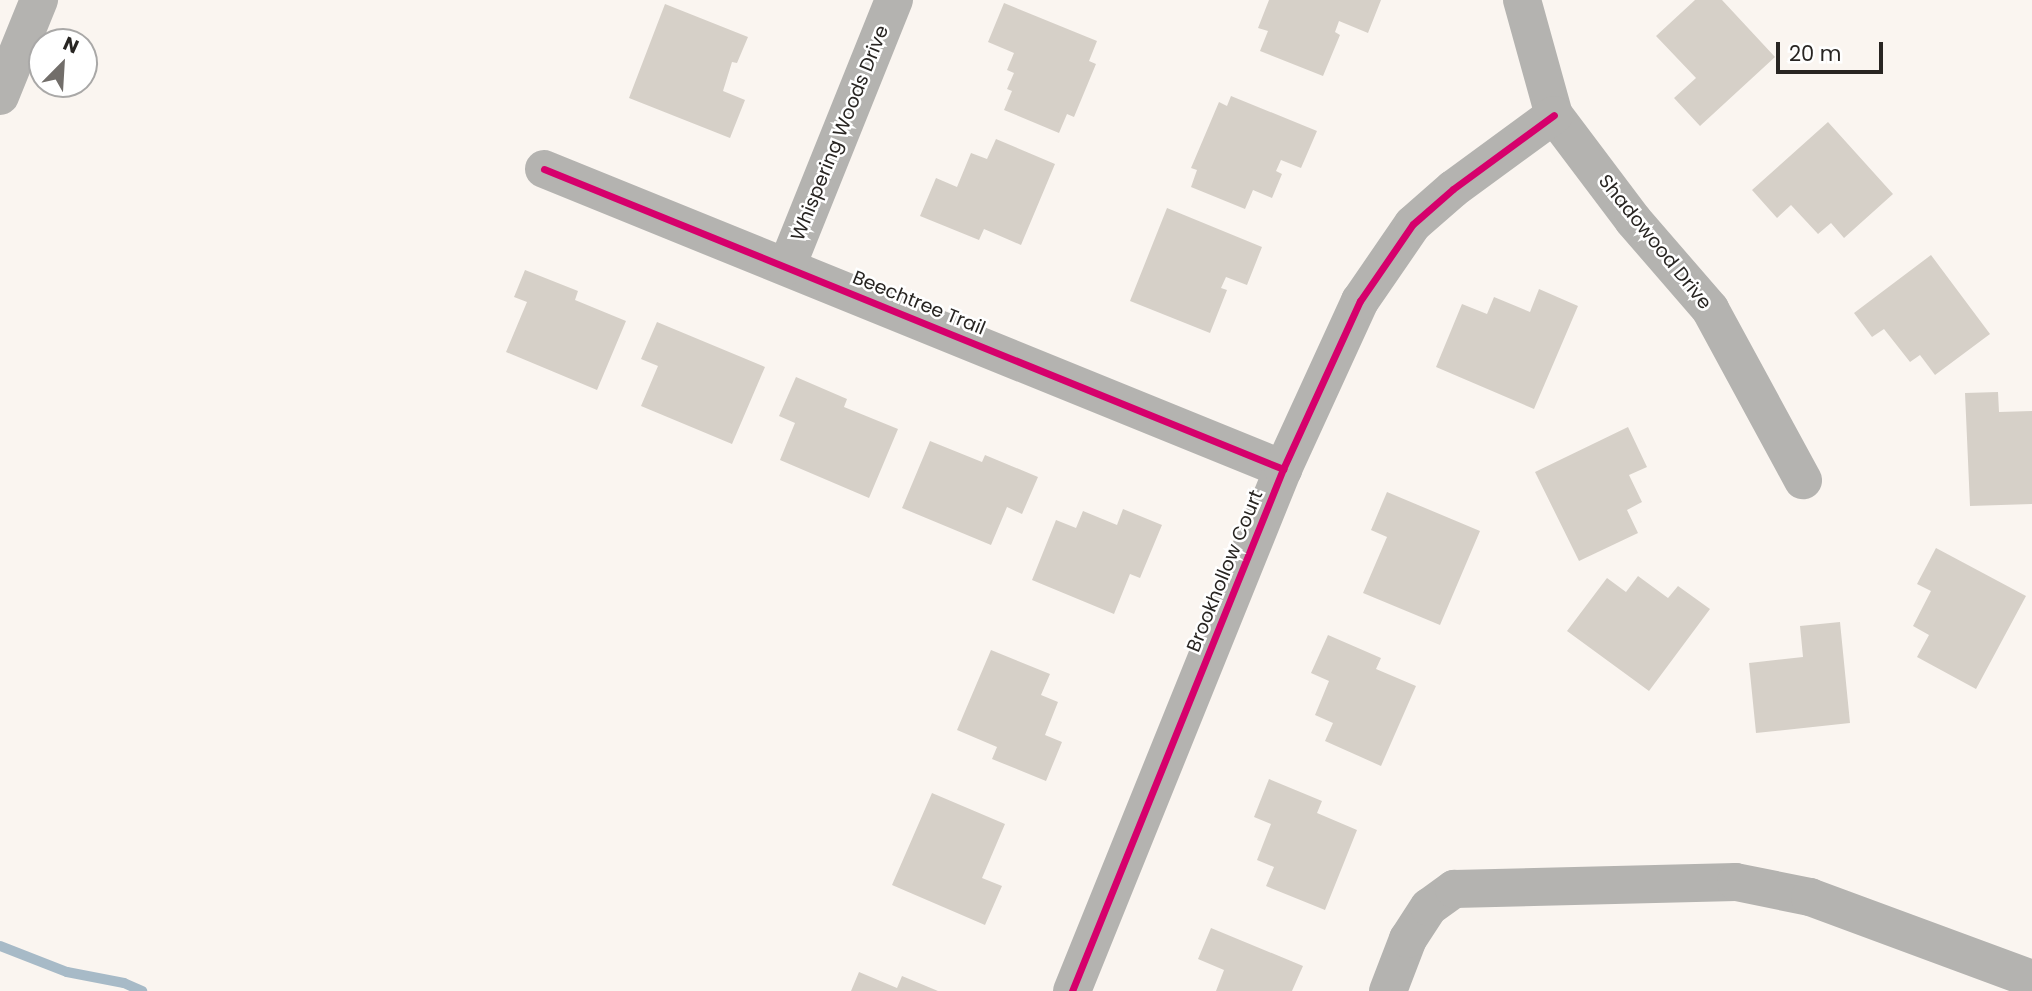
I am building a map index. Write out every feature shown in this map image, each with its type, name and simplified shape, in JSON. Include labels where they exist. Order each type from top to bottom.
[{"type":"street","points":[[0,96],[39,0]]},
{"type":"street","name":"Whispering Woods Drive","points":[[787,266],[894,0]]},
{"type":"street","name":"Shadowood Drive","points":[[1522,0],[1554,115],[1633,220],[1710,309],[1803,480]]},
{"type":"street","name":"Brookhollow Court","points":[[1072,991],[1283,469],[1360,301],[1384,261],[1413,225],[1453,189],[1554,115]]},
{"type":"street","name":"Beechtree Trail","points":[[544,169],[1283,469]]},
{"type":"street","points":[[1388,991],[1408,939],[1429,907],[1454,890],[1709,882],[1736,882],[1810,897],[2032,979]]},
{"type":"building","points":[[1269,0],[1381,0],[1368,33],[1339,21],[1335,32],[1340,35],[1323,76],[1260,51],[1268,31],[1258,28]]},
{"type":"building","points":[[1695,0],[1722,0],[1775,57],[1700,126],[1674,98],[1696,78],[1656,36]]},
{"type":"building","points":[[1004,3],[1097,41],[1089,61],[1096,64],[1074,117],[1067,114],[1059,133],[1004,110],[1012,91],[1007,89],[1014,73],[1007,70],[1014,53],[988,42]]},
{"type":"building","points":[[665,4],[748,37],[737,63],[732,62],[723,91],[745,100],[730,138],[629,98]]},
{"type":"building","points":[[1231,96],[1317,131],[1301,168],[1281,160],[1276,171],[1282,174],[1272,198],[1253,190],[1245,209],[1191,187],[1197,170],[1191,168],[1219,102],[1227,106]]},
{"type":"building","points":[[1828,122],[1893,194],[1844,238],[1831,223],[1818,234],[1791,205],[1777,218],[1752,190]]},
{"type":"building","points":[[996,139],[1055,164],[1021,245],[984,229],[979,240],[920,216],[936,178],[957,187],[971,153],[987,159]]},
{"type":"building","points":[[1167,208],[1262,247],[1247,285],[1226,277],[1221,288],[1227,290],[1210,333],[1130,301]]},
{"type":"building","points":[[1931,255],[1990,334],[1935,375],[1920,355],[1910,362],[1884,329],[1872,337],[1854,313]]},
{"type":"building","points":[[525,270],[578,291],[575,300],[626,321],[597,390],[506,352],[527,302],[514,297]]},
{"type":"building","points":[[1539,289],[1578,306],[1534,409],[1436,367],[1462,304],[1487,314],[1494,297],[1530,312]]},
{"type":"building","points":[[657,322],[765,367],[732,444],[641,406],[658,366],[641,359]]},
{"type":"building","points":[[796,377],[847,399],[844,407],[898,429],[869,498],[780,460],[795,423],[779,416]]},
{"type":"building","points":[[1998,392],[1999,412],[2032,411],[2032,504],[1970,506],[1965,393]]},
{"type":"building","points":[[1628,427],[1647,467],[1629,475],[1642,502],[1627,510],[1638,533],[1579,561],[1535,472]]},
{"type":"building","points":[[930,441],[982,462],[985,455],[1038,477],[1022,514],[1007,507],[991,545],[902,508]]},
{"type":"building","points":[[1387,492],[1480,531],[1440,625],[1363,593],[1387,537],[1371,530]]},
{"type":"building","points":[[1123,509],[1162,525],[1140,578],[1130,574],[1114,614],[1032,580],[1056,520],[1076,528],[1083,511],[1117,525]]},
{"type":"building","points":[[1936,548],[2026,596],[1976,689],[1917,657],[1929,635],[1913,626],[1931,591],[1917,584]]},
{"type":"building","points":[[1638,576],[1668,598],[1678,586],[1710,609],[1649,691],[1567,631],[1607,578],[1626,592]]},
{"type":"building","points":[[1840,622],[1850,723],[1756,733],[1749,663],[1803,657],[1800,626]]},
{"type":"building","points":[[1328,635],[1381,658],[1376,669],[1416,686],[1381,766],[1325,741],[1333,723],[1315,715],[1329,681],[1311,673]]},
{"type":"building","points":[[991,650],[1050,674],[1041,695],[1058,702],[1045,735],[1062,742],[1046,781],[992,759],[997,747],[957,730]]},
{"type":"building","points":[[1269,779],[1322,801],[1317,813],[1357,830],[1325,910],[1266,886],[1274,867],[1257,860],[1271,824],[1254,817]]},
{"type":"building","points":[[932,793],[1005,824],[982,878],[1002,886],[985,925],[892,885]]},
{"type":"building","points":[[1211,928],[1303,966],[1292,991],[1216,991],[1224,970],[1198,959]]},
{"type":"building","points":[[859,972],[897,988],[902,976],[938,991],[851,991]]},
{"type":"waterway","points":[[0,946],[67,972],[124,983],[142,991]]},
{"type":"cycle path","points":[[1072,991],[1283,469],[1360,301],[1413,224],[1453,189],[1554,115]]},
{"type":"cycle path","points":[[544,169],[1283,469]]}]
